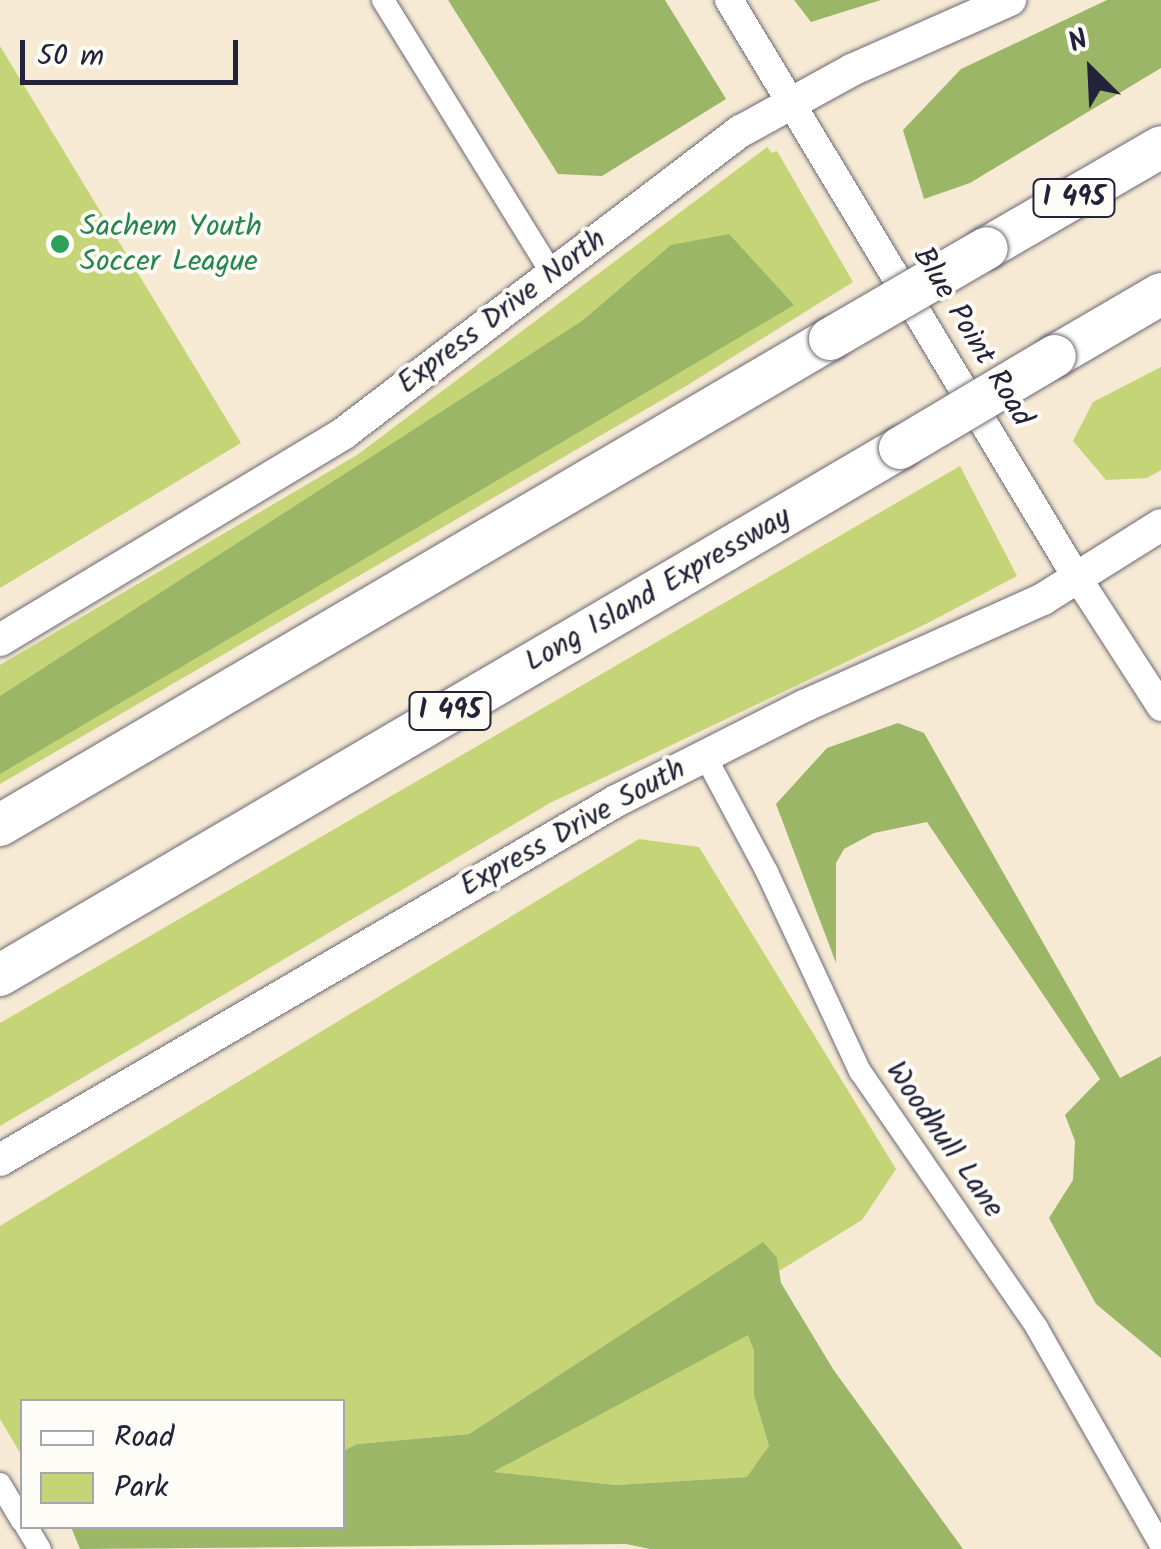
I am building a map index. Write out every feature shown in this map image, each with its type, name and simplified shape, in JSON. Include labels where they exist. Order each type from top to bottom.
[{"type":"highway","name":"I 495","points":[[0,825],[1161,146]]},
{"type":"highway","name":"Long Island Expressway","points":[[0,975],[1161,294]]},
{"type":"main road","name":"Express Drive North","points":[[0,640],[298,463],[686,170],[792,100],[1010,0]]},
{"type":"main road","name":"Express Drive South","points":[[0,1160],[557,834],[704,754],[1078,579],[1161,525]]},
{"type":"street","points":[[383,0],[552,274]]},
{"type":"street","name":"Blue Point Road","points":[[728,0],[792,100],[1078,579],[1161,707]]},
{"type":"street","name":"Woodhull Lane","points":[[704,754],[767,872],[860,1071],[1037,1328],[1161,1544]]},
{"type":"street","points":[[0,1484],[20,1517]]},
{"type":"green space","points":[[448,0],[665,0],[726,99],[602,176],[558,174]]},
{"type":"green space","points":[[794,0],[881,0],[811,22]]},
{"type":"green space","points":[[1107,0],[1161,0],[1161,68],[970,183],[924,199],[903,130],[961,69]]},
{"type":"green space","name":"Sachem Youth Soccer League","points":[[0,46],[241,443],[0,588]]},
{"type":"green space","points":[[767,147],[772,153],[777,151],[853,282],[686,386],[0,784],[0,665],[357,455]]},
{"type":"green space","points":[[729,234],[794,305],[0,774],[0,696],[582,321],[671,245]]},
{"type":"green space","points":[[1161,367],[1161,470],[1147,478],[1106,480],[1073,441],[1093,402]]},
{"type":"green space","points":[[960,466],[1017,576],[926,624],[550,803],[0,1126],[0,1023]]},
{"type":"green space","points":[[898,723],[924,733],[1120,1078],[1161,1056],[1161,1358],[1096,1304],[1049,1218],[1073,1180],[1075,1141],[1065,1115],[1100,1079],[927,822],[874,833],[844,849],[836,863],[836,963],[776,804],[827,748]]},
{"type":"green space","points":[[639,839],[699,847],[896,1169],[862,1220],[779,1271],[776,1258],[762,1243],[469,1434],[357,1444],[345,1450],[345,1399],[20,1399],[20,1453],[0,1419],[0,1226]]},
{"type":"green space","points":[[763,1242],[777,1258],[781,1283],[833,1369],[963,1549],[650,1549],[626,1544],[80,1549],[72,1529],[345,1529],[345,1450],[357,1444],[469,1434]],"holes":[[[748,1335],[754,1351],[754,1396],[769,1446],[747,1477],[616,1485],[493,1472]]]},
{"type":"green space","points":[[748,1334],[754,1351],[754,1396],[769,1446],[748,1477],[616,1485],[491,1472]]},
{"type":"place","name":"Sachem Youth Soccer League","points":[[60,244]]}]
